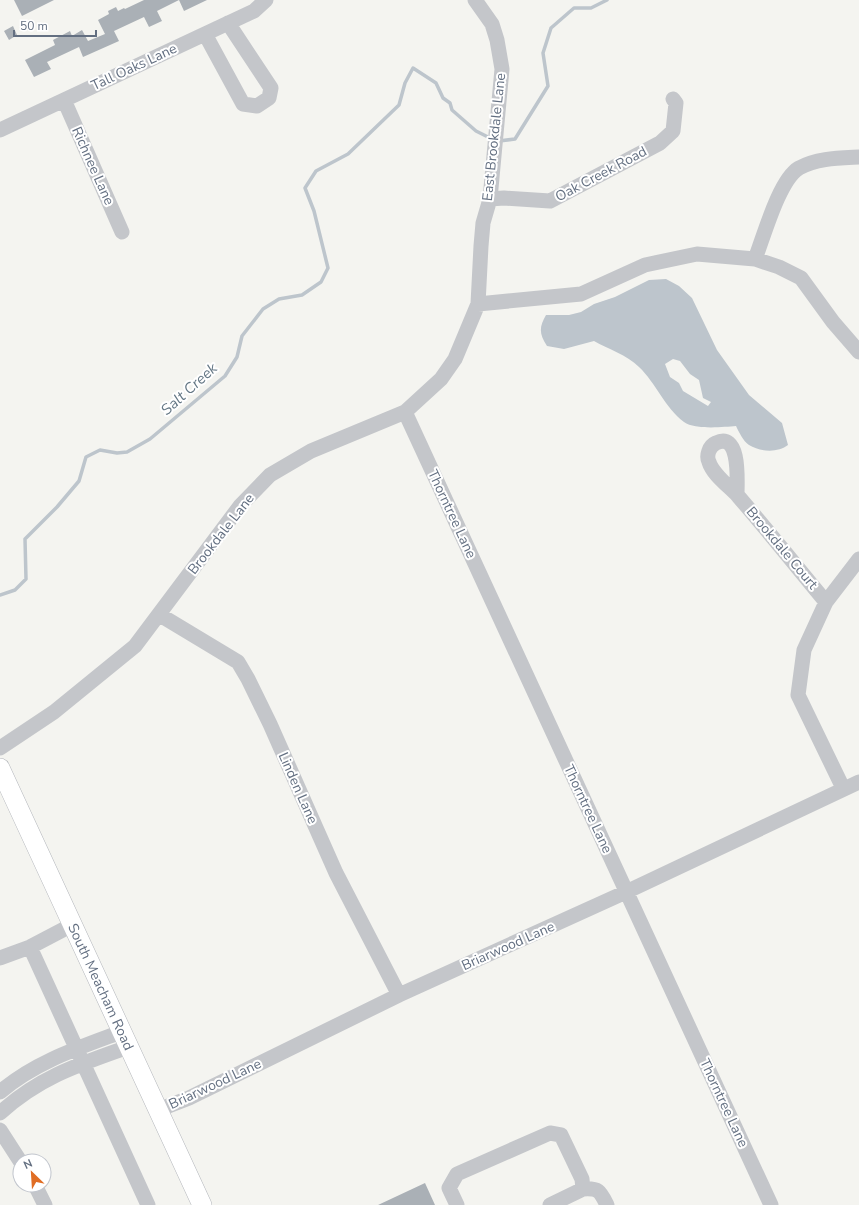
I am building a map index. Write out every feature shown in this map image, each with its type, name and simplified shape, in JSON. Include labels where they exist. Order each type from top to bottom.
[{"type":"main road","name":"South Meacham Road","points":[[0,768],[202,1205]]},
{"type":"street","name":"Tall Oaks Lane","points":[[0,130],[254,11],[266,0]]},
{"type":"street","name":"East Brookdale Lane","points":[[475,0],[492,24],[497,40],[502,69],[498,126],[490,199],[483,223],[478,304]]},
{"type":"street","points":[[205,34],[243,104],[257,106],[269,98],[271,88],[228,23]]},
{"type":"street","name":"Oak Creek Road","points":[[490,199],[504,198],[550,201],[660,143],[674,131],[676,103],[673,99]]},
{"type":"street","name":"Richnee Lane","points":[[64,100],[122,232]]},
{"type":"street","points":[[755,259],[782,188],[792,174],[798,169],[813,163],[834,158],[859,157]]},
{"type":"street","points":[[478,304],[581,294],[645,265],[697,254],[755,259],[779,267],[801,278],[808,285],[833,322],[859,352]]},
{"type":"street","name":"Brookdale Lane","points":[[0,748],[54,712],[135,646],[160,615],[240,506],[270,475],[311,451],[405,412],[441,379],[455,359],[478,304]]},
{"type":"street","name":"Thorntree Lane","points":[[405,412],[771,1205]]},
{"type":"street","name":"Brookdale Court","points":[[737,495],[826,602]]},
{"type":"street","points":[[843,788],[798,695],[804,650],[826,602],[859,559]]},
{"type":"street","name":"Linden Lane","points":[[160,615],[238,662],[270,724],[336,873],[399,995]]},
{"type":"street","name":"Briarwood Lane","points":[[158,1110],[189,1098],[399,995],[626,892],[843,788],[859,782]]},
{"type":"street","points":[[0,958],[30,947],[72,925]]},
{"type":"street","points":[[30,947],[148,1205]]},
{"type":"street","points":[[0,1092],[17,1078],[41,1064],[77,1049],[124,1039]]},
{"type":"street","points":[[0,1113],[13,1101],[44,1080],[83,1063],[124,1039]]},
{"type":"street","points":[[0,1130],[15,1153]]},
{"type":"street","points":[[457,1205],[449,1188],[457,1174],[550,1132],[561,1135],[582,1179],[583,1189]]},
{"type":"street","points":[[550,1205],[583,1189],[593,1188],[601,1192],[607,1205]]},
{"type":"street","points":[[39,1193],[45,1205]]},
{"type":"shaded area","points":[[666,279],[679,286],[692,298],[717,350],[749,395],[782,423],[788,445],[784,448],[769,451],[758,449],[747,443],[741,436],[736,426],[702,427],[689,425],[671,410],[645,373],[623,356],[594,341],[564,349],[547,346],[542,338],[541,327],[546,315],[569,315],[581,312],[594,304],[615,297],[649,280]],"holes":[[[673,359],[680,361],[690,374],[699,380],[703,398],[711,402],[708,406],[683,391],[679,383],[670,377],[665,364]]]},
{"type":"building","points":[[14,0],[54,0],[22,16]]},
{"type":"building","points":[[144,0],[179,0],[157,11],[162,21],[149,27],[144,17],[114,31],[119,41],[83,57],[79,47],[47,62],[51,69],[34,77],[25,60],[55,45],[53,40],[70,31],[72,36],[82,30],[88,41],[105,34],[98,20],[109,14],[108,11],[116,7],[118,11],[124,8],[125,9]]},
{"type":"building","points":[[179,0],[207,0],[184,11]]},
{"type":"building","points":[[13,26],[17,35],[9,40],[4,31]]},
{"type":"building","points":[[425,1183],[435,1205],[378,1205]]},
{"type":"waterway","name":"Salt Creek","points":[[499,141],[515,139],[548,86],[543,53],[551,28],[574,8],[591,8],[607,0]]},
{"type":"waterway","name":"Salt Creek","points":[[0,595],[15,590],[26,579],[25,539],[57,507],[79,481],[86,457],[100,450],[117,453],[127,452],[150,439],[225,376],[237,357],[242,336],[263,309],[279,299],[302,295],[321,282],[328,268],[314,211],[305,188],[316,171],[348,154],[399,105],[405,83],[413,68],[436,83],[443,98],[450,103],[452,110],[476,131],[492,139]]}]
